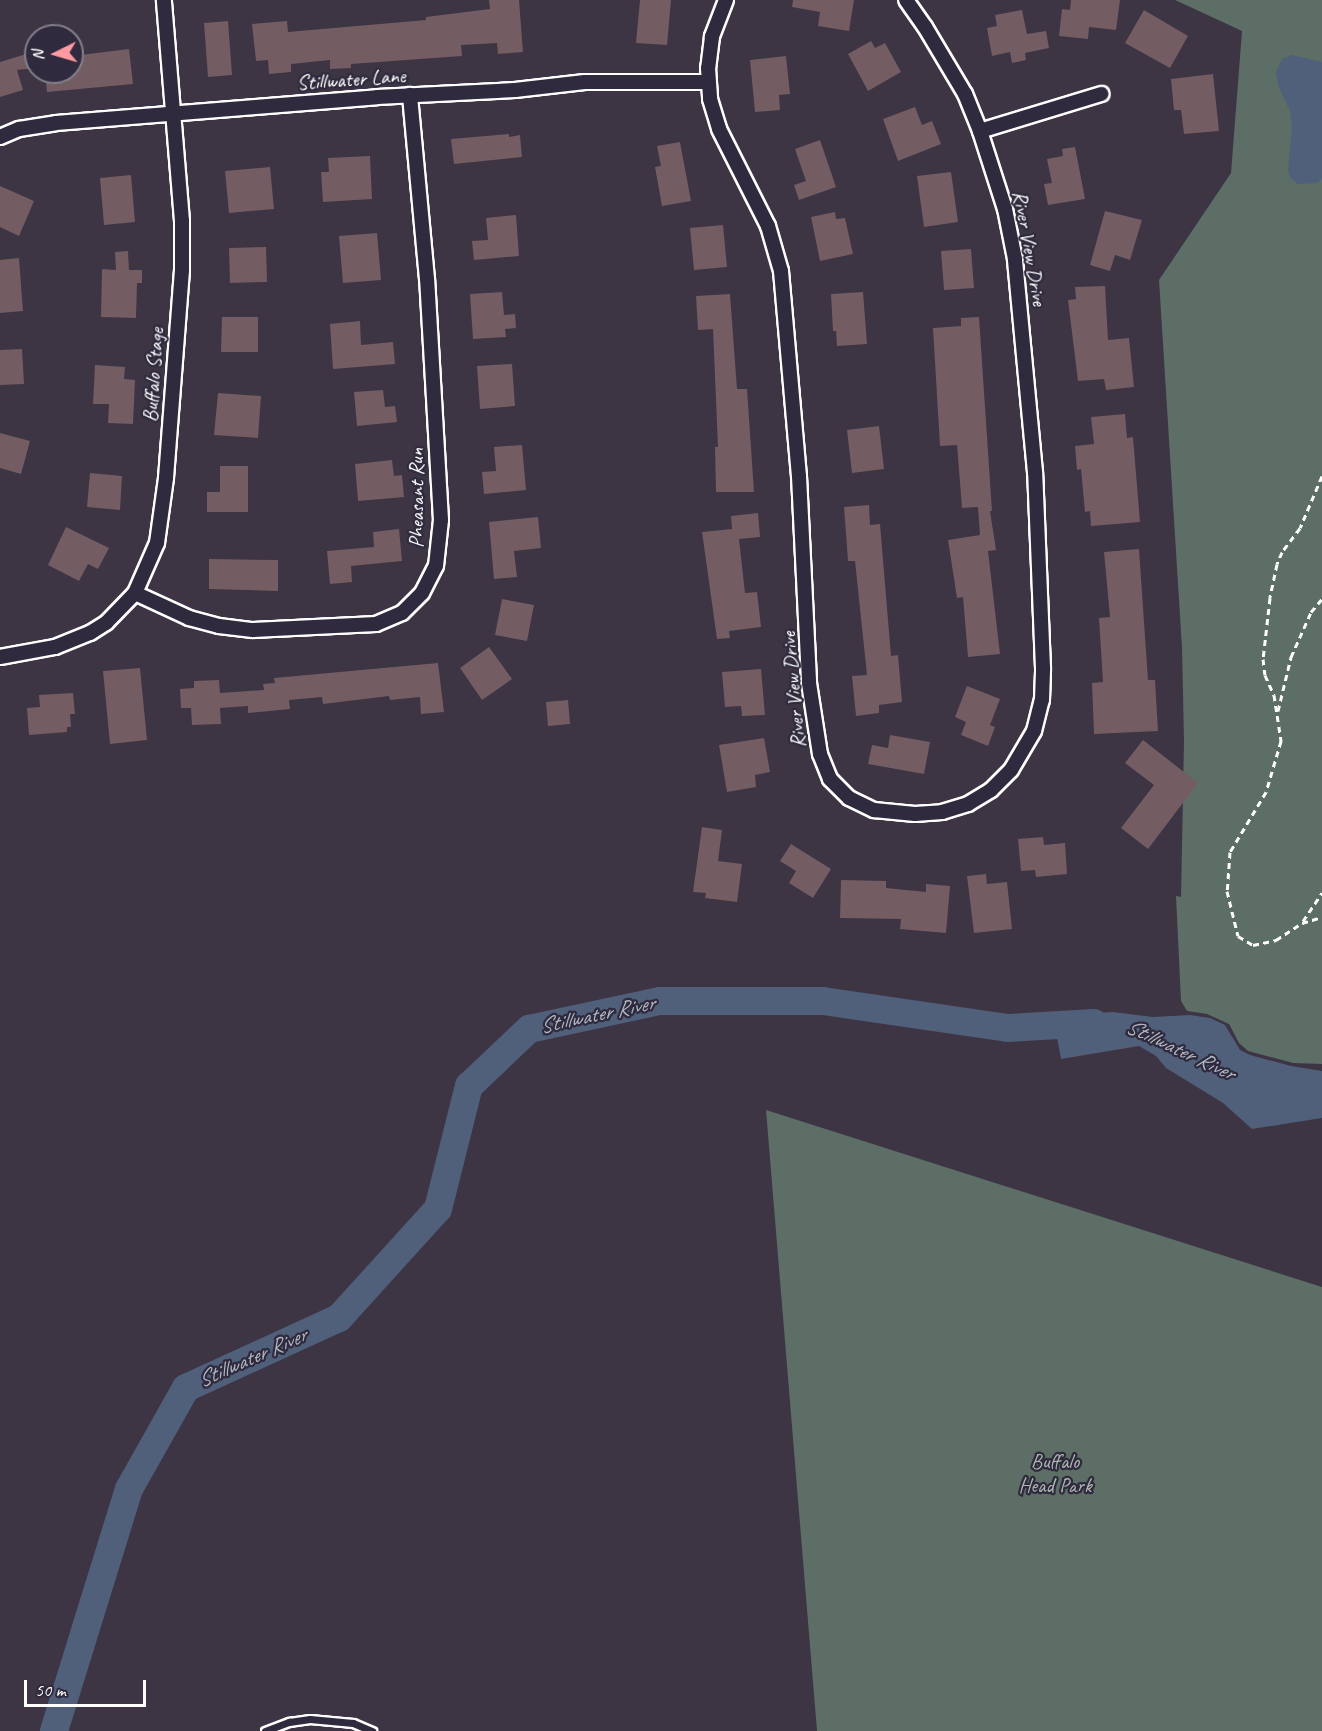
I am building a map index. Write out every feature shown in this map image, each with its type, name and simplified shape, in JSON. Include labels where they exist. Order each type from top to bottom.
[{"type":"street","name":"Buffalo Stage","points":[[0,657],[46,650],[90,633],[120,611],[135,593],[157,543],[166,478],[182,270],[182,221],[164,0]]},
{"type":"street","name":"River View Drive","points":[[726,0],[712,36],[708,82],[711,107],[719,129],[768,226],[781,271],[799,476],[809,683],[820,754],[831,779],[839,789],[861,805],[887,813],[915,814],[942,812],[968,804],[991,790],[1011,770],[1028,745],[1042,700],[1043,668],[1035,472],[1015,259],[1002,199],[980,131],[951,69],[906,0]]},
{"type":"street","name":"Stillwater Lane","points":[[0,137],[37,125],[410,95],[514,90],[585,82],[708,82]]},
{"type":"street","points":[[980,131],[1101,94]]},
{"type":"street","name":"Pheasant Run","points":[[135,593],[189,618],[219,626],[253,630],[300,629],[361,626],[390,620],[414,604],[429,581],[439,552],[441,520],[427,279],[410,95]]},
{"type":"lane","points":[[265,1731],[289,1722],[310,1719],[353,1723],[372,1731]]},
{"type":"path","points":[[1322,476],[1300,528],[1282,552],[1270,598],[1263,659],[1265,675],[1274,695],[1278,713],[1281,741],[1266,792],[1230,852],[1227,891],[1238,936],[1253,945],[1276,940],[1302,923],[1322,917]]},
{"type":"path","points":[[1278,713],[1292,657],[1311,612],[1322,599]]},
{"type":"path","points":[[1302,923],[1322,893]]},
{"type":"green space","points":[[1175,0],[1322,0],[1322,1064],[1293,1063],[1248,1051],[1239,1043],[1229,1024],[1207,1014],[1187,1011],[1181,1001],[1176,896],[1181,897],[1184,742],[1182,648],[1159,280],[1231,173],[1242,31]]},
{"type":"green space","name":"Buffalo Head Park","points":[[766,1110],[1322,1287],[1322,1731],[817,1731]]},
{"type":"water","points":[[1292,55],[1322,62],[1322,179],[1317,183],[1298,184],[1290,177],[1288,170],[1292,127],[1290,111],[1278,85],[1276,72],[1282,59]]},
{"type":"water","points":[[1113,1012],[1153,1017],[1190,1015],[1210,1018],[1225,1025],[1240,1050],[1250,1055],[1291,1066],[1322,1071],[1322,1118],[1252,1129],[1223,1103],[1166,1068],[1156,1056],[1139,1046],[1061,1059],[1053,1016]]},
{"type":"building","points":[[489,0],[519,0],[523,52],[498,54],[497,43],[461,45],[462,56],[351,64],[351,68],[330,69],[330,60],[291,64],[291,72],[269,74],[268,60],[256,61],[252,24],[287,21],[288,32],[426,20],[426,17],[490,9]]},
{"type":"building","points":[[640,0],[671,0],[667,45],[636,43]]},
{"type":"building","points":[[793,0],[854,0],[849,31],[818,26],[820,12],[792,7]]},
{"type":"building","points":[[1071,0],[1120,0],[1116,30],[1089,27],[1088,39],[1059,36],[1062,9],[1070,10]]},
{"type":"building","points":[[1022,10],[1027,34],[1046,31],[1049,48],[1025,53],[1026,60],[1012,63],[1010,52],[992,56],[987,28],[997,26],[995,15]]},
{"type":"building","points":[[1144,10],[1188,36],[1170,68],[1125,43]]},
{"type":"building","points":[[228,21],[232,75],[208,77],[204,23]]},
{"type":"building","points":[[871,41],[875,48],[885,43],[901,72],[868,91],[848,54]]},
{"type":"building","points":[[129,49],[133,84],[47,92],[46,84],[84,84],[84,55]]},
{"type":"building","points":[[24,55],[24,69],[17,70],[23,90],[0,97],[0,62]]},
{"type":"building","points":[[786,56],[790,94],[779,95],[780,110],[755,112],[750,60]]},
{"type":"building","points":[[1213,74],[1219,131],[1184,134],[1181,110],[1174,110],[1171,79]]},
{"type":"building","points":[[915,107],[922,125],[932,121],[941,144],[898,161],[883,119]]},
{"type":"building","points":[[509,134],[509,137],[520,135],[522,157],[454,164],[451,139]]},
{"type":"building","points":[[820,140],[836,187],[799,200],[794,185],[806,181],[795,149]]},
{"type":"building","points":[[680,142],[691,201],[662,206],[655,167],[661,166],[657,146]]},
{"type":"building","points":[[1075,147],[1085,199],[1048,205],[1044,184],[1052,183],[1047,159],[1063,156],[1062,149]]},
{"type":"building","points":[[370,156],[372,199],[323,202],[321,172],[329,172],[328,158]]},
{"type":"building","points":[[270,167],[274,209],[229,213],[225,171]]},
{"type":"building","points":[[951,172],[958,222],[924,227],[917,176]]},
{"type":"building","points":[[131,175],[135,222],[104,225],[100,178]]},
{"type":"building","points":[[0,186],[34,201],[19,236],[0,227]]},
{"type":"building","points":[[1105,211],[1142,220],[1130,260],[1115,255],[1110,271],[1090,265]]},
{"type":"building","points":[[835,212],[836,219],[845,218],[853,254],[820,261],[811,217]]},
{"type":"building","points":[[516,215],[519,256],[474,260],[472,241],[488,240],[486,218]]},
{"type":"building","points":[[723,225],[727,267],[694,270],[690,228]]},
{"type":"building","points":[[377,233],[381,280],[343,283],[339,236]]},
{"type":"building","points":[[266,247],[267,282],[230,283],[229,248]]},
{"type":"building","points":[[971,249],[974,288],[944,290],[941,251]]},
{"type":"building","points":[[128,251],[129,270],[142,270],[142,283],[137,283],[136,318],[101,317],[102,269],[116,270],[115,252]]},
{"type":"building","points":[[19,258],[23,311],[0,313],[0,260]]},
{"type":"building","points":[[1105,286],[1108,340],[1129,338],[1134,387],[1106,390],[1104,379],[1078,381],[1068,300],[1076,299],[1075,287]]},
{"type":"building","points":[[502,292],[504,315],[515,314],[516,328],[505,329],[506,337],[473,339],[470,294]]},
{"type":"building","points":[[863,292],[867,344],[837,346],[836,331],[833,331],[831,294]]},
{"type":"building","points":[[730,294],[737,389],[747,389],[754,492],[716,492],[715,447],[718,447],[713,329],[698,330],[696,296]]},
{"type":"building","points":[[222,317],[258,317],[258,352],[221,352]]},
{"type":"building","points":[[979,317],[992,511],[990,511],[996,550],[988,551],[1000,654],[968,657],[963,597],[957,598],[948,540],[980,535],[978,507],[962,508],[957,445],[940,446],[933,328],[961,326],[961,318]]},
{"type":"building","points":[[360,321],[361,345],[393,342],[395,364],[333,369],[330,324]]},
{"type":"building","points":[[22,349],[24,384],[0,385],[0,350]]},
{"type":"building","points":[[512,364],[515,406],[480,409],[477,366]]},
{"type":"building","points":[[95,365],[125,367],[124,379],[135,380],[133,424],[108,423],[109,404],[93,404]]},
{"type":"building","points":[[383,390],[385,407],[395,406],[397,422],[357,426],[354,392]]},
{"type":"building","points":[[218,393],[261,396],[258,438],[214,435]]},
{"type":"building","points":[[1125,414],[1127,438],[1133,437],[1140,522],[1091,526],[1090,511],[1085,512],[1081,469],[1077,470],[1075,446],[1094,444],[1091,417]]},
{"type":"building","points":[[879,426],[884,469],[852,473],[847,430]]},
{"type":"building","points":[[0,433],[30,441],[21,474],[0,468]]},
{"type":"building","points":[[522,445],[526,490],[484,494],[482,472],[496,471],[494,447]]},
{"type":"building","points":[[392,460],[394,476],[402,475],[404,497],[358,501],[355,464]]},
{"type":"building","points":[[220,466],[248,466],[248,512],[207,512],[207,492],[220,492]]},
{"type":"building","points":[[90,473],[122,476],[120,510],[87,507]]},
{"type":"building","points":[[869,505],[870,525],[880,524],[891,656],[898,655],[902,702],[879,705],[879,713],[856,716],[852,676],[867,675],[855,561],[848,561],[844,507]]},
{"type":"building","points":[[758,513],[760,537],[739,539],[745,593],[757,592],[761,627],[729,631],[730,638],[717,639],[702,532],[732,529],[731,516]]},
{"type":"building","points":[[538,517],[541,548],[514,551],[517,577],[494,579],[489,522]]},
{"type":"building","points":[[66,527],[109,548],[98,569],[88,564],[79,581],[48,565]]},
{"type":"building","points":[[399,529],[402,561],[351,566],[352,582],[330,584],[327,551],[374,547],[373,532]]},
{"type":"building","points":[[1139,549],[1148,680],[1155,680],[1158,731],[1094,734],[1092,683],[1103,682],[1099,618],[1110,617],[1104,552]]},
{"type":"building","points":[[209,559],[278,560],[278,591],[209,589]]},
{"type":"building","points":[[502,599],[534,605],[527,641],[495,635]]},
{"type":"building","points":[[489,647],[512,679],[482,700],[460,668]]},
{"type":"building","points":[[438,663],[444,712],[421,714],[420,697],[390,700],[389,696],[323,704],[322,697],[289,700],[290,709],[248,713],[248,706],[220,708],[221,724],[192,725],[191,708],[181,708],[180,689],[194,688],[194,681],[219,680],[220,693],[264,690],[263,684],[275,683],[274,678]]},
{"type":"building","points":[[140,668],[147,740],[110,744],[103,671]]},
{"type":"building","points":[[761,669],[765,715],[742,716],[741,706],[725,707],[722,672]]},
{"type":"building","points":[[967,686],[1000,699],[990,725],[995,727],[988,746],[961,735],[966,722],[955,717]]},
{"type":"building","points":[[73,693],[75,714],[70,714],[71,727],[67,727],[67,732],[29,735],[27,708],[40,707],[39,695]]},
{"type":"building","points":[[568,700],[570,724],[548,726],[546,702]]},
{"type":"building","points":[[890,735],[930,742],[924,774],[868,764],[872,745],[888,748]]},
{"type":"building","points":[[764,738],[770,772],[755,775],[756,787],[727,792],[719,745]]},
{"type":"building","points":[[1143,740],[1198,783],[1148,849],[1121,828],[1154,785],[1125,763]]},
{"type":"building","points":[[702,827],[722,830],[718,861],[742,864],[737,902],[705,898],[706,893],[693,892]]},
{"type":"building","points":[[1043,837],[1044,845],[1065,843],[1067,874],[1036,877],[1035,870],[1021,871],[1018,839]]},
{"type":"building","points":[[791,844],[831,869],[813,898],[789,883],[796,871],[780,861]]},
{"type":"building","points":[[986,874],[987,884],[1007,882],[1012,929],[974,933],[967,876]]},
{"type":"building","points":[[841,880],[886,881],[886,888],[926,892],[926,884],[950,886],[946,933],[900,929],[901,919],[840,918]]},
{"type":"waterway","name":"Stillwater River","points":[[54,1731],[129,1489],[186,1388],[339,1318],[438,1209],[469,1086],[529,1029],[660,1001],[823,1001],[1008,1028],[1094,1023]]}]
